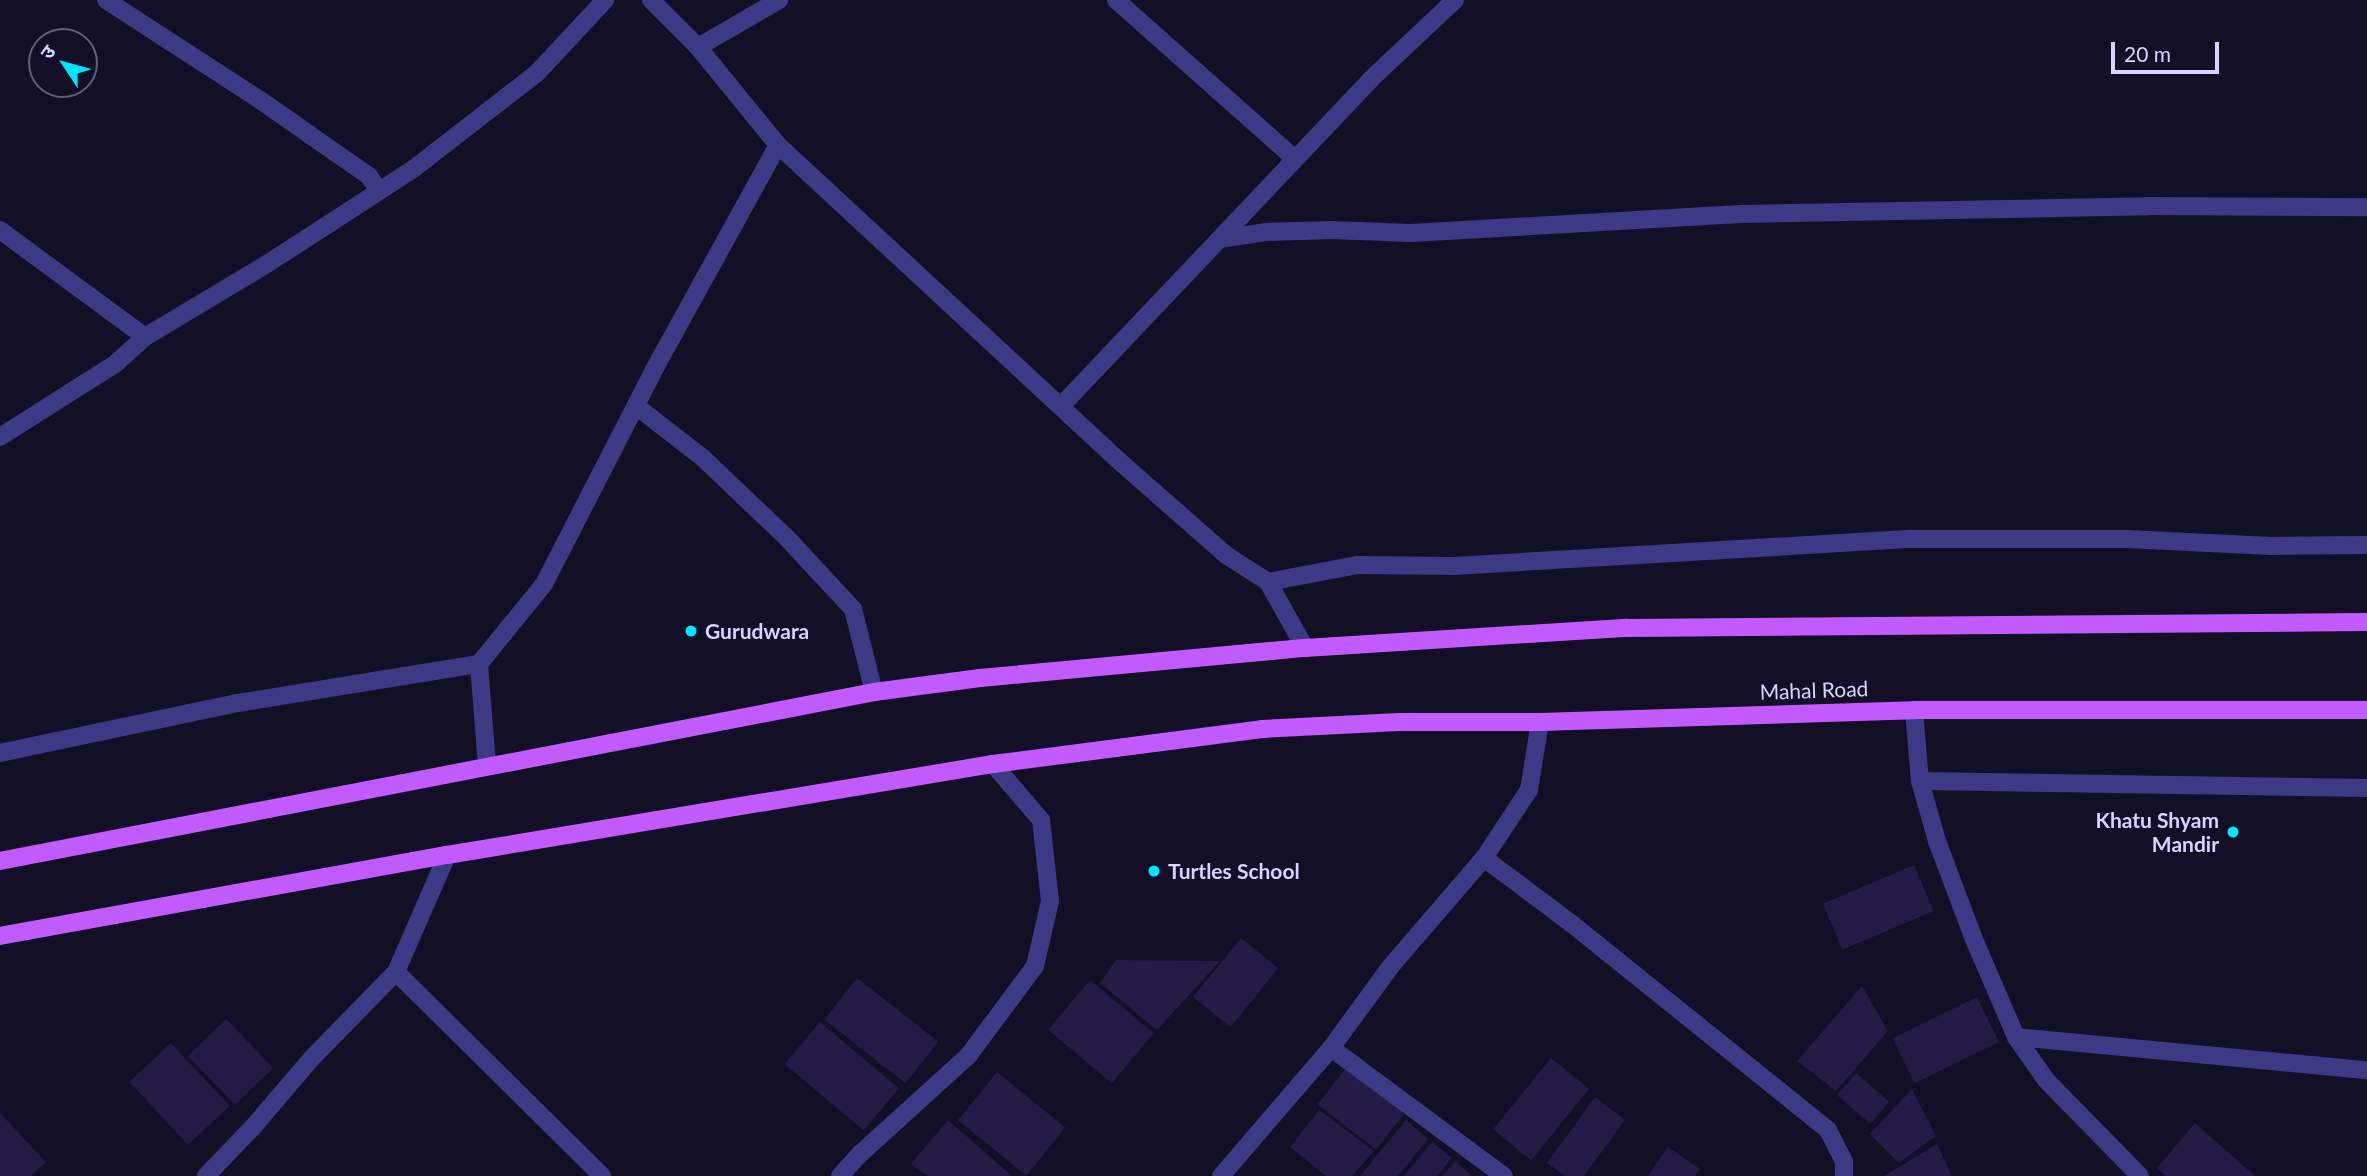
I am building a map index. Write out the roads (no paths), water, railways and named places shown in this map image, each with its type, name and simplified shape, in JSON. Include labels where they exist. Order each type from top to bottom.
[{"type":"main road","points":[[0,861],[874,692],[980,678],[1306,649],[1627,628],[2367,622]]},
{"type":"main road","name":"Mahal Road","points":[[0,936],[447,855],[993,764],[1262,729],[1399,722],[1540,722],[1914,709],[2367,710]]},
{"type":"street","points":[[106,0],[260,100],[369,176],[379,191]]},
{"type":"street","points":[[0,438],[115,363],[145,337],[267,264],[412,170],[537,73],[606,0]]},
{"type":"street","points":[[651,0],[698,47],[778,145],[1226,555],[1268,582],[1306,649]]},
{"type":"street","points":[[698,47],[779,0]]},
{"type":"street","points":[[1116,0],[1295,159]]},
{"type":"street","points":[[1061,406],[1371,79],[1455,0]]},
{"type":"street","points":[[0,753],[238,703],[479,664],[544,584],[636,406],[778,145]]},
{"type":"street","points":[[1220,239],[1266,232],[1331,230],[1411,233],[1744,214],[2147,206],[2367,207]]},
{"type":"street","points":[[0,230],[145,337]]},
{"type":"street","points":[[636,406],[703,458],[787,538],[853,609],[874,692]]},
{"type":"street","points":[[1268,582],[1357,565],[1467,565],[1911,539],[2114,538],[2271,546],[2367,545]]},
{"type":"street","points":[[479,664],[487,765]]},
{"type":"street","points":[[1914,709],[1920,781],[1937,841],[1973,937],[2016,1037],[2046,1080],[2140,1176]]},
{"type":"street","points":[[1220,1176],[1331,1048],[1391,965],[1484,858],[1529,790],[1540,722]]},
{"type":"street","points":[[840,1176],[860,1154],[968,1056],[1035,966],[1050,901],[1041,820],[993,764]]},
{"type":"street","points":[[1920,781],[2367,788]]},
{"type":"street","points":[[206,1176],[254,1126],[311,1059],[396,972],[447,855]]},
{"type":"street","points":[[1484,858],[1573,924],[1828,1130],[1844,1162],[1844,1176]]},
{"type":"street","points":[[396,972],[602,1176]]},
{"type":"street","points":[[2016,1037],[2367,1070]]},
{"type":"street","points":[[1331,1048],[1504,1176]]},
{"type":"place","name":"Gurudwara","points":[[691,631]]},
{"type":"place","name":"Khatu Shyam Mandir","points":[[2233,832]]},
{"type":"place","name":"Turtles School","points":[[1154,871]]}]
